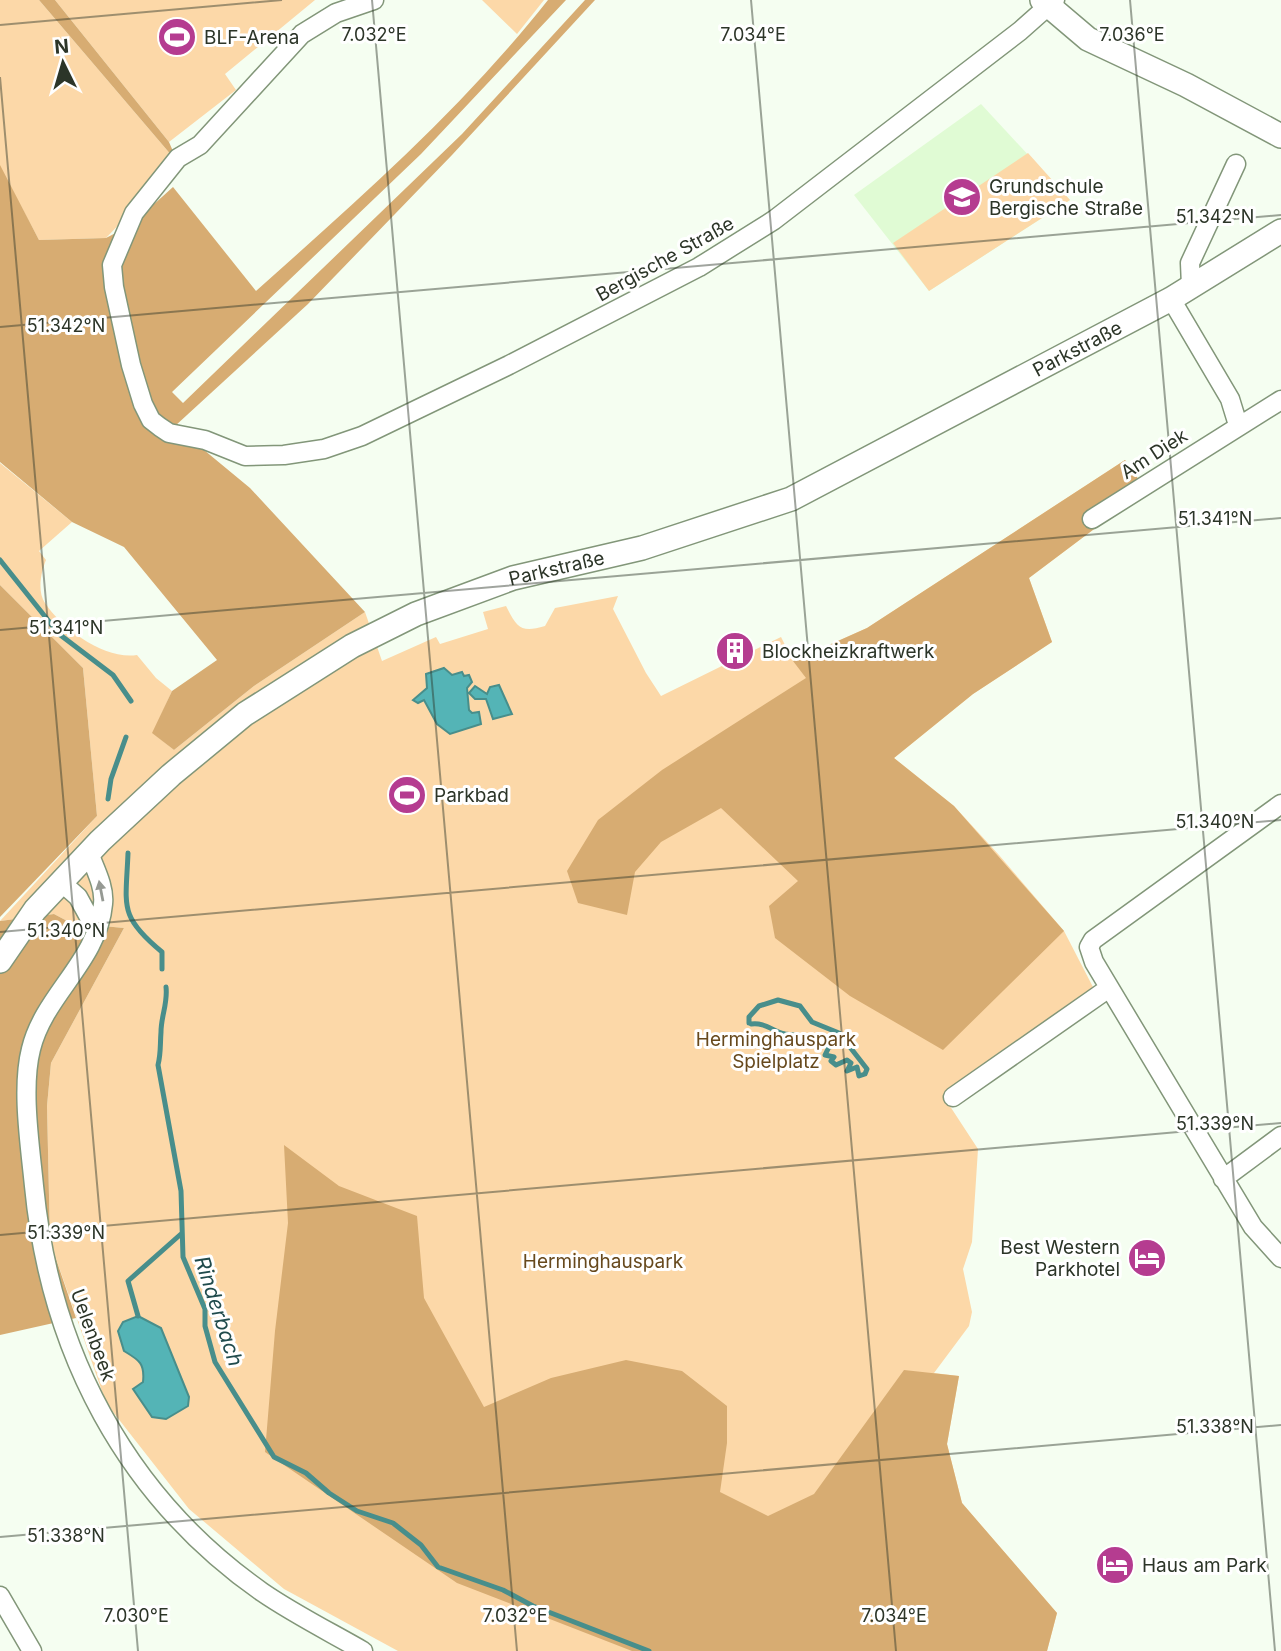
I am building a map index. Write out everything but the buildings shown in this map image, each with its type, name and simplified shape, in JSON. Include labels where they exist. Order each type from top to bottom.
[{"type":"street","name":"Bergische Straße","points":[[374,0],[336,13],[302,34],[200,145],[178,158],[134,213],[113,265],[114,287],[131,365],[151,419],[169,433],[205,440],[245,456],[284,455],[324,449],[362,436],[490,374],[699,267],[774,220],[1020,31],[1048,2]]},
{"type":"street","points":[[1048,2],[1088,39],[1186,85],[1281,136]]},
{"type":"street","points":[[1191,286],[1190,263],[1236,164]]},
{"type":"street","name":"Parkstraße","points":[[0,961],[35,910],[89,853],[171,775],[245,714],[352,646],[435,606],[513,578],[642,548],[791,499],[1171,299],[1281,231]]},
{"type":"street","points":[[1171,299],[1230,399],[1238,425]]},
{"type":"street","name":"Am Diek","points":[[1092,519],[1281,400]]},
{"type":"street","points":[[1281,804],[1098,937],[1089,947],[1090,956],[1223,1179],[1253,1227],[1281,1258]]},
{"type":"street","name":"Uelenbeek","points":[[89,853],[102,888],[104,904],[83,960],[43,1017],[30,1051],[28,1071],[29,1142],[41,1248],[66,1329],[99,1412],[116,1442],[185,1527],[221,1560],[264,1593],[363,1651]]},
{"type":"street","points":[[61,882],[78,897],[96,930]]},
{"type":"street","points":[[953,1097],[1109,988]]},
{"type":"street","points":[[1223,1179],[1281,1136]]},
{"type":"street","points":[[0,1596],[32,1651]]},
{"type":"shaded area","points":[[39,0],[55,0],[169,142],[178,163]]},
{"type":"shaded area","points":[[548,0],[566,0],[421,154],[172,392],[183,403],[462,134],[585,0],[595,0],[452,155],[308,304],[175,426],[250,488],[365,612],[254,686],[174,750],[152,733],[172,691],[217,660],[124,547],[72,522],[0,462],[0,165],[39,240],[106,238],[131,225],[173,187],[256,291],[445,116],[481,79]]},
{"type":"shaded area","name":"Grundschule Bergische Straße","points":[[981,104],[1070,200],[929,291],[854,195]]},
{"type":"shaded area","points":[[1125,460],[1146,490],[1029,578],[1052,642],[973,694],[894,758],[954,806],[1064,931],[943,1050],[850,996],[775,938],[769,906],[798,881],[721,808],[661,842],[635,872],[627,915],[578,903],[567,871],[598,820],[662,770],[806,678],[793,661],[867,628]]},
{"type":"shaded area","points":[[0,585],[83,668],[97,816],[0,917]]},
{"type":"shaded area","points":[[54,914],[71,923],[124,928],[51,1063],[47,1106],[50,1241],[76,1318],[0,1335],[0,921]]},
{"type":"shaded area","points":[[284,1145],[339,1186],[417,1216],[424,1298],[484,1407],[551,1378],[626,1360],[682,1371],[727,1406],[727,1443],[720,1492],[768,1516],[814,1494],[904,1370],[959,1376],[947,1444],[962,1503],[1057,1613],[1047,1651],[632,1651],[457,1583],[265,1452],[275,1331],[288,1223]]},
{"type":"green space","points":[[0,0],[39,0],[178,163],[106,238],[39,240],[0,167]]},
{"type":"green space","name":"BLF-Arena","points":[[55,0],[315,0],[225,74],[236,90],[169,142]]},
{"type":"green space","points":[[482,0],[544,0],[517,34]]},
{"type":"green space","points":[[1028,153],[1070,200],[929,291],[893,243]]},
{"type":"green space","name":"Herminghauspark","points":[[1125,460],[1146,490],[1029,578],[1052,642],[973,694],[894,758],[954,806],[999,855],[1064,931],[1094,989],[944,1097],[978,1149],[972,1242],[963,1269],[972,1312],[969,1326],[934,1373],[959,1376],[947,1444],[962,1503],[1057,1613],[1047,1651],[398,1651],[284,1589],[189,1509],[106,1403],[50,1241],[47,1106],[51,1063],[124,928],[71,923],[54,914],[0,921],[97,816],[83,668],[0,585],[0,463],[72,522],[39,551],[46,560],[40,587],[45,603],[62,623],[85,641],[112,653],[137,655],[156,678],[172,691],[153,733],[174,750],[254,686],[365,612],[382,661],[436,637],[440,644],[488,629],[483,612],[506,606],[517,624],[530,629],[545,626],[555,608],[618,596],[613,609],[661,696],[781,637],[793,661],[867,628]]},
{"type":"water","points":[[444,668],[452,675],[462,672],[464,676],[469,675],[472,682],[467,688],[469,710],[472,713],[479,712],[481,724],[450,734],[437,724],[424,700],[418,703],[413,700],[427,688],[426,674]]},
{"type":"water","points":[[499,685],[512,714],[493,719],[486,699],[475,699],[469,693],[475,686],[487,694],[490,687]]},
{"type":"water","points":[[138,1316],[161,1328],[189,1397],[188,1406],[166,1419],[152,1417],[133,1389],[143,1382],[142,1366],[124,1351],[118,1331],[123,1322]]},
{"type":"waterway","name":"Rinderbach","points":[[0,560],[59,634],[113,675],[131,701]]},
{"type":"waterway","name":"Rinderbach","points":[[108,799],[111,779],[126,737]]},
{"type":"waterway","name":"Rinderbach","points":[[128,853],[128,909],[138,929],[162,952],[162,969]]},
{"type":"waterway","name":"Rinderbach","points":[[166,987],[158,1065],[181,1191],[183,1257],[205,1309],[205,1326],[215,1362],[274,1457],[306,1473],[329,1493],[357,1511],[393,1523],[421,1545],[438,1567],[503,1590],[533,1606],[649,1651]]},
{"type":"waterway","points":[[749,1023],[749,1017],[759,1006],[778,1000],[800,1006],[812,1022],[839,1033],[867,1069],[865,1074],[859,1076],[857,1067],[847,1071],[851,1063],[847,1060],[836,1065],[831,1061],[834,1057],[825,1055],[829,1047],[817,1039],[785,1034],[764,1025],[751,1024]]},
{"type":"waterway","points":[[829,1047],[844,1044]]},
{"type":"waterway","points":[[138,1316],[128,1281],[181,1234]]},
{"type":"place","name":"BLF-Arena","points":[[177,37]]},
{"type":"place","name":"Grundschule Bergische Straße","points":[[962,197]]},
{"type":"place","name":"Blockheizkraftwerk","points":[[735,651]]},
{"type":"place","name":"Parkbad","points":[[407,795]]},
{"type":"place","name":"Best Western Parkhotel","points":[[1147,1258]]},
{"type":"place","name":"Haus am Park","points":[[1115,1565]]},
{"type":"park label","name":"Herminghauspark Spielplatz","points":[[776,1050]]}]
